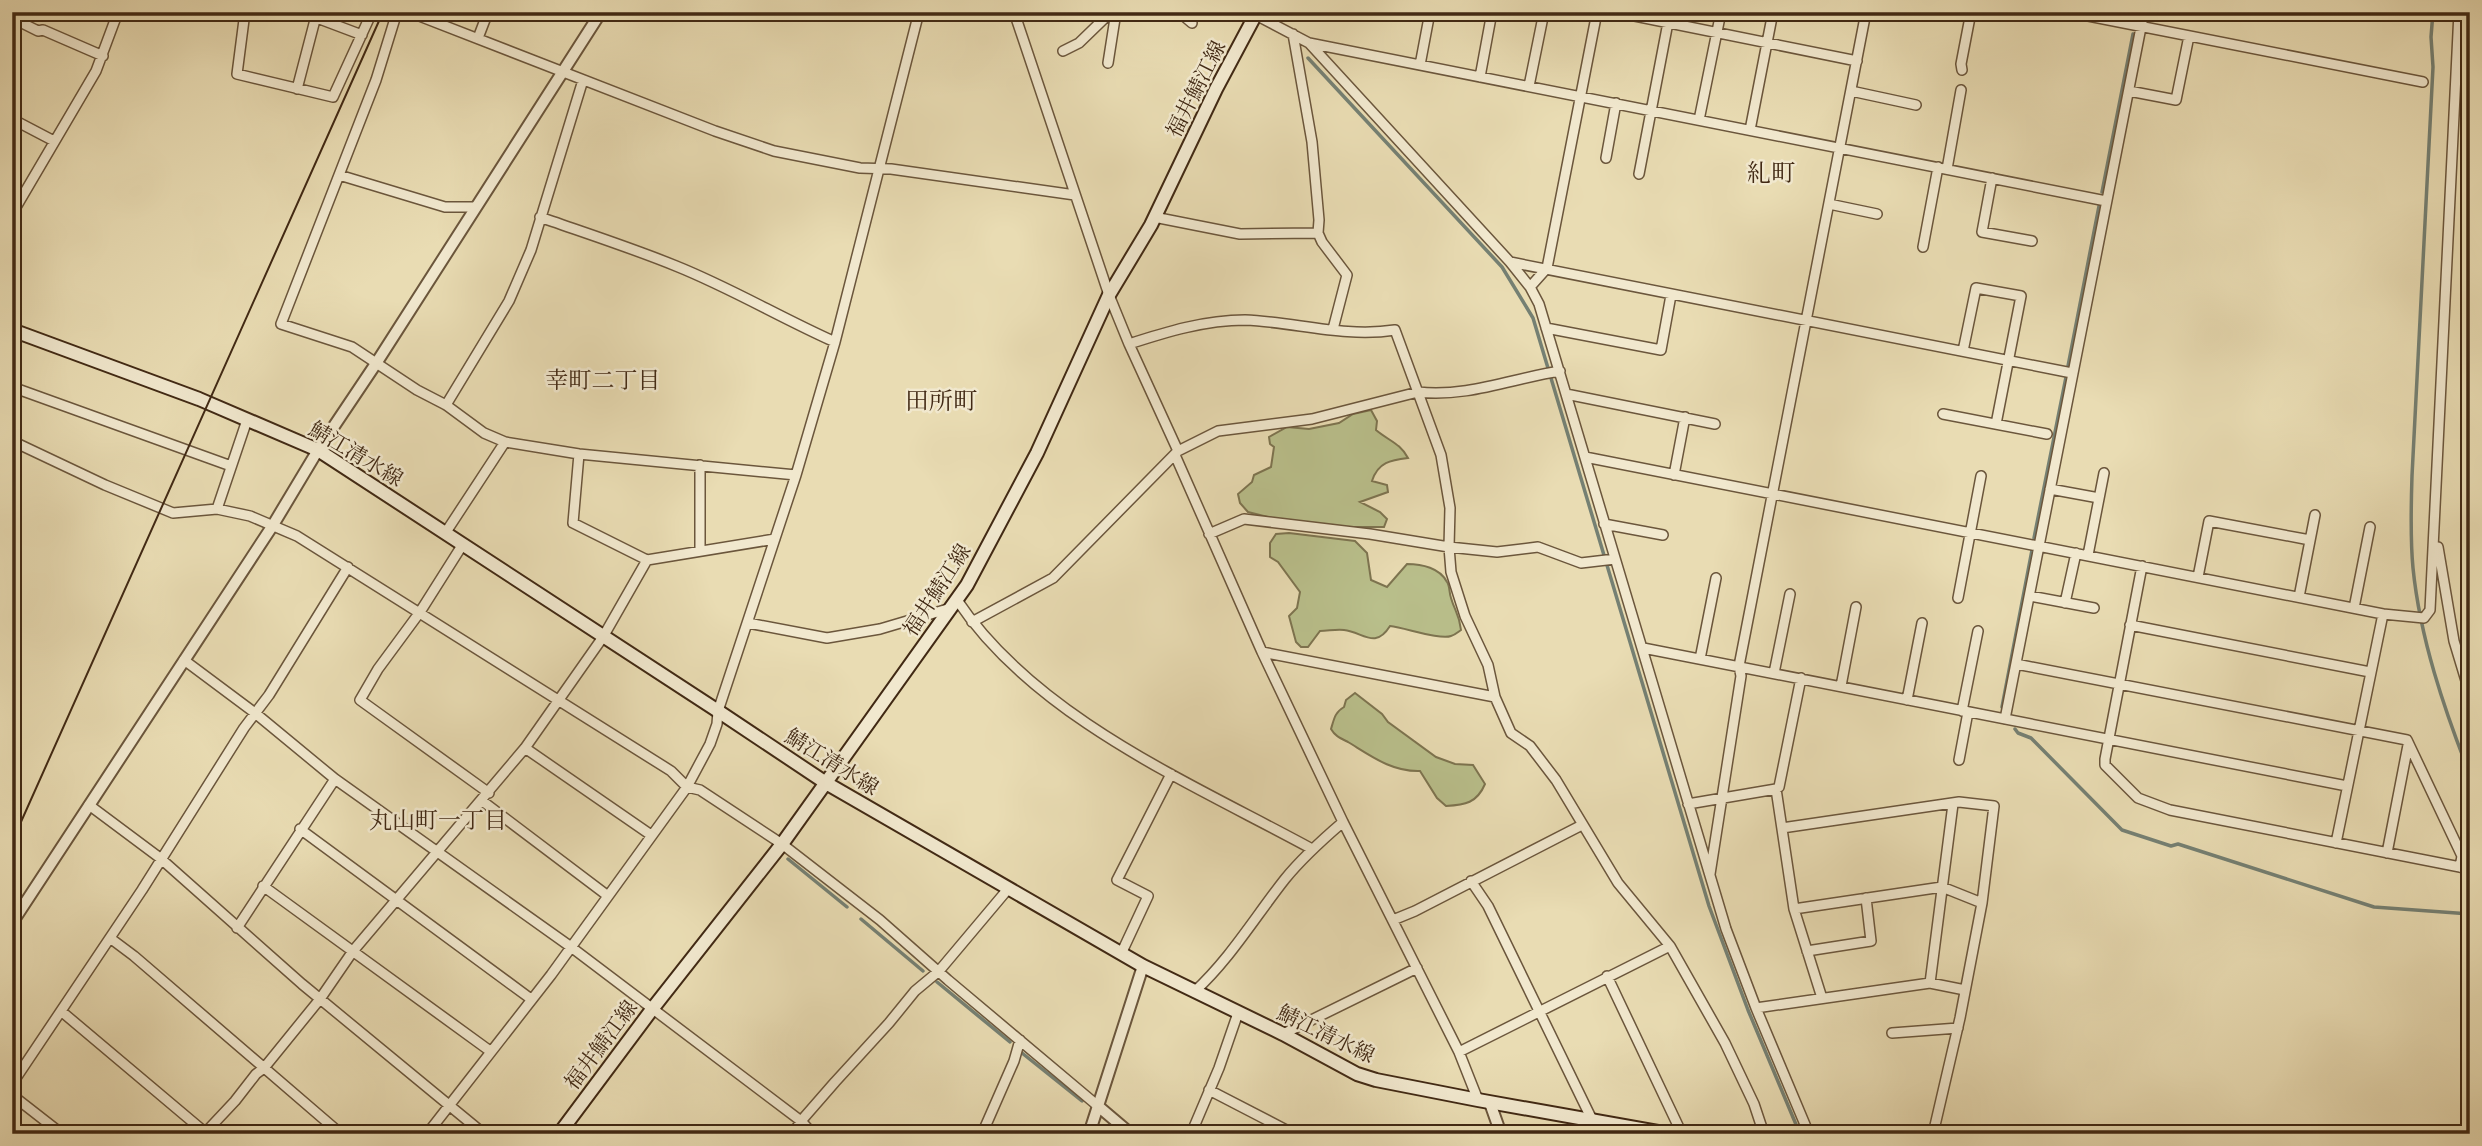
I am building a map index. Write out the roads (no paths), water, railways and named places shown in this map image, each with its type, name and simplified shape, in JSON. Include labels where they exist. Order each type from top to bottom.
[{"type":"main road","name":"福井鯖江線","points":[[559,1134],[653,1008],[782,844],[955,604],[1012,504],[1110,295],[1154,217],[1255,14]]},
{"type":"main road","name":"鯖江清水線","points":[[12,330],[199,399],[318,450],[825,783],[1121,954],[1283,1034],[1357,1074],[1484,1102],[1669,1134]]},
{"type":"street","points":[[12,214],[103,56],[118,12]]},
{"type":"street","points":[[245,12],[237,74],[333,97],[372,12]]},
{"type":"street","points":[[301,12],[362,35]]},
{"type":"street","points":[[397,12],[376,80],[281,324],[352,346],[418,390],[446,405],[484,433],[505,442],[579,454],[796,475]]},
{"type":"street","points":[[409,12],[715,131],[774,151],[860,168],[878,168],[1075,195]]},
{"type":"street","points":[[478,38],[488,12]]},
{"type":"street","points":[[12,923],[273,525],[318,450],[601,12]]},
{"type":"street","points":[[427,1134],[571,947],[687,787],[710,744],[718,711],[796,475],[835,341],[919,12]]},
{"type":"street","points":[[1014,12],[1110,295],[1209,534],[1342,822],[1501,1134]]},
{"type":"street","points":[[1063,51],[1079,43],[1113,12]]},
{"type":"street","points":[[1108,62],[1113,12]]},
{"type":"street","points":[[1179,12],[1192,23]]},
{"type":"street","points":[[1420,65],[1430,12]]},
{"type":"street","points":[[1480,77],[1492,12]]},
{"type":"street","points":[[1530,86],[1544,12]]},
{"type":"street","points":[[1530,287],[1547,268],[1597,12]]},
{"type":"street","points":[[1615,12],[1857,61]]},
{"type":"street","points":[[1639,174],[1670,12]]},
{"type":"street","points":[[1699,120],[1721,12]]},
{"type":"street","points":[[1750,130],[1773,12]]},
{"type":"street","points":[[1710,877],[1741,676],[1739,666],[1866,12]]},
{"type":"street","points":[[1962,71],[1971,12]]},
{"type":"street","points":[[2068,12],[2423,82]]},
{"type":"street","points":[[2004,719],[2144,12]]},
{"type":"street","points":[[1584,457],[2383,614],[2420,619],[2431,610],[2459,12]]},
{"type":"street","points":[[1255,14],[1310,43],[2106,201]]},
{"type":"street","points":[[297,89],[316,16]]},
{"type":"street","points":[[12,18],[103,56]]},
{"type":"street","points":[[1293,34],[1312,142],[1318,233],[1347,275],[1333,329]]},
{"type":"street","points":[[2129,91],[2176,100],[2189,36]]},
{"type":"street","points":[[1310,43],[1510,262],[1530,287],[1539,304],[1553,372],[1566,394],[1604,524],[1609,560],[1643,648],[1726,929],[1809,1134]]},
{"type":"street","points":[[446,405],[509,301],[531,250],[583,80]]},
{"type":"street","points":[[1923,247],[1961,90]]},
{"type":"street","points":[[1851,91],[1916,105]]},
{"type":"street","points":[[1606,158],[1616,103]]},
{"type":"street","points":[[12,120],[54,141]]},
{"type":"street","points":[[340,175],[445,207],[476,207]]},
{"type":"street","points":[[1992,178],[1982,232],[2032,241]]},
{"type":"street","points":[[1829,204],[1877,214]]},
{"type":"street","points":[[540,217],[676,265],[835,341]]},
{"type":"street","points":[[1154,217],[1240,234],[1318,233]]},
{"type":"street","points":[[1510,262],[2072,373]]},
{"type":"street","points":[[1963,351],[1976,288],[2021,296],[1996,424]]},
{"type":"street","points":[[1546,328],[1661,350],[1671,295]]},
{"type":"street","points":[[1129,344],[1180,328],[1244,320],[1368,334],[1395,330],[1441,455],[1450,508],[1451,572],[1465,616],[1488,666],[1495,696],[1511,733],[1530,746],[1556,780],[1618,883],[1670,946],[1720,1034],[1754,1104],[1764,1134]]},
{"type":"street","points":[[972,622],[1053,578],[1176,453],[1218,431],[1278,421],[1311,419],[1418,391],[1430,393],[1468,390],[1553,372]]},
{"type":"street","points":[[12,387],[231,466]]},
{"type":"street","points":[[1566,394],[1715,424]]},
{"type":"street","points":[[1944,414],[2047,434]]},
{"type":"street","points":[[1674,475],[1685,418]]},
{"type":"street","points":[[217,509],[247,420]]},
{"type":"street","points":[[12,441],[105,485],[173,513],[217,509],[250,516],[273,525],[420,612],[671,771],[687,787],[700,790],[782,844],[880,919],[1131,1134]]},
{"type":"street","points":[[446,532],[505,442]]},
{"type":"street","points":[[579,454],[573,523],[647,560],[775,539]]},
{"type":"street","points":[[700,465],[700,551]]},
{"type":"street","points":[[2088,555],[2104,473]]},
{"type":"street","points":[[1958,598],[1982,476]]},
{"type":"street","points":[[2050,489],[2099,498]]},
{"type":"street","points":[[2299,597],[2315,516]]},
{"type":"street","points":[[1209,534],[1244,519],[1497,552],[1538,547],[1581,563],[1609,560]]},
{"type":"street","points":[[2198,577],[2209,522],[2310,540]]},
{"type":"street","points":[[1604,524],[1663,535]]},
{"type":"street","points":[[2354,608],[2370,527]]},
{"type":"street","points":[[2436,528],[2454,641],[2470,694]]},
{"type":"street","points":[[463,544],[360,700],[489,793]]},
{"type":"street","points":[[2065,603],[2076,553]]},
{"type":"street","points":[[61,1011],[205,1133],[264,1068],[320,999],[353,951],[489,793],[524,748],[603,637],[647,560]]},
{"type":"street","points":[[2016,664],[2119,682],[2407,740],[2462,856],[2465,869],[2170,810],[2138,798],[2105,765],[2108,739],[2119,682],[2130,625],[2141,566]]},
{"type":"street","points":[[12,1084],[269,695],[348,568]]},
{"type":"street","points":[[1700,659],[1716,578]]},
{"type":"street","points":[[1774,673],[1790,594]]},
{"type":"street","points":[[2030,596],[2094,608]]},
{"type":"street","points":[[748,624],[827,638],[880,629],[955,604],[1018,670],[1065,709],[1143,759],[1312,849]]},
{"type":"street","points":[[1841,686],[1856,607]]},
{"type":"street","points":[[2336,843],[2383,614]]},
{"type":"street","points":[[1907,700],[1922,623]]},
{"type":"street","points":[[2130,625],[2370,672]]},
{"type":"street","points":[[1959,760],[1978,631]]},
{"type":"street","points":[[1643,648],[2347,786]]},
{"type":"street","points":[[1262,652],[1495,696]]},
{"type":"street","points":[[184,660],[255,713],[335,779],[653,1008],[801,1121],[813,1134]]},
{"type":"street","points":[[1688,804],[1779,787],[1801,678]]},
{"type":"street","points":[[2387,853],[2408,744]]},
{"type":"street","points":[[524,748],[651,835]]},
{"type":"street","points":[[1121,954],[1148,896],[1117,880],[1171,774]]},
{"type":"street","points":[[237,928],[335,779]]},
{"type":"street","points":[[1776,789],[1794,909],[1822,999]]},
{"type":"street","points":[[481,800],[608,896]]},
{"type":"street","points":[[1782,828],[1959,802],[1994,806],[1982,903],[1958,1028],[1933,1134]]},
{"type":"street","points":[[1930,983],[1953,804]]},
{"type":"street","points":[[89,805],[160,859],[320,999],[484,1134]]},
{"type":"street","points":[[1194,992],[1213,974],[1287,877],[1312,849],[1342,822]]},
{"type":"street","points":[[1393,920],[1581,825]]},
{"type":"street","points":[[300,830],[531,999]]},
{"type":"street","points":[[1471,881],[1488,906],[1599,1134]]},
{"type":"street","points":[[263,886],[490,1051]]},
{"type":"street","points":[[1794,909],[1942,887],[1982,903]]},
{"type":"street","points":[[793,1134],[801,1121],[915,991],[939,971],[1007,889]]},
{"type":"street","points":[[1807,951],[1871,941],[1866,898]]},
{"type":"street","points":[[110,938],[341,1134]]},
{"type":"street","points":[[1459,1052],[1670,946]]},
{"type":"street","points":[[1089,1134],[1143,965]]},
{"type":"street","points":[[1283,1034],[1417,968]]},
{"type":"street","points":[[1607,976],[1682,1134]]},
{"type":"street","points":[[1756,1008],[1930,983],[1965,990]]},
{"type":"street","points":[[1192,1134],[1238,1013]]},
{"type":"street","points":[[1892,1033],[1958,1028]]},
{"type":"street","points":[[982,1134],[1020,1040]]},
{"type":"street","points":[[1209,1090],[1294,1134]]},
{"type":"street","points":[[12,1095],[62,1134]]},
{"type":"waterway","points":[[2136,19],[2137,12]]},
{"type":"waterway","points":[[2433,12],[2433,67],[2412,476],[2411,545],[2416,594],[2427,647],[2442,699],[2470,775]]},
{"type":"waterway","points":[[2102,192],[2133,34]]},
{"type":"waterway","points":[[1308,58],[1502,267],[1533,318],[1709,906],[1748,1010],[1800,1134]]},
{"type":"waterway","points":[[2068,366],[2099,206]]},
{"type":"waterway","points":[[2034,538],[2066,377]]},
{"type":"waterway","points":[[2002,707],[2032,550]]},
{"type":"waterway","points":[[2015,729],[2031,738],[2122,830],[2171,846],[2178,844],[2374,907],[2470,914]]},
{"type":"waterway","points":[[788,859],[847,907]]},
{"type":"waterway","points":[[861,919],[923,971]]},
{"type":"waterway","points":[[937,982],[1010,1042]]},
{"type":"waterway","points":[[1022,1053],[1082,1101]]},
{"type":"waterway","points":[[1108,1128],[1115,1134]]},
{"type":"tram line","points":[[12,842],[383,12]]},
{"type":"district","name":"糺町","points":[[1771,173]]},
{"type":"district","name":"幸町二丁目","points":[[603,380]]},
{"type":"district","name":"田所町","points":[[941,401]]},
{"type":"district","name":"丸山町一丁目","points":[[438,820]]}]
